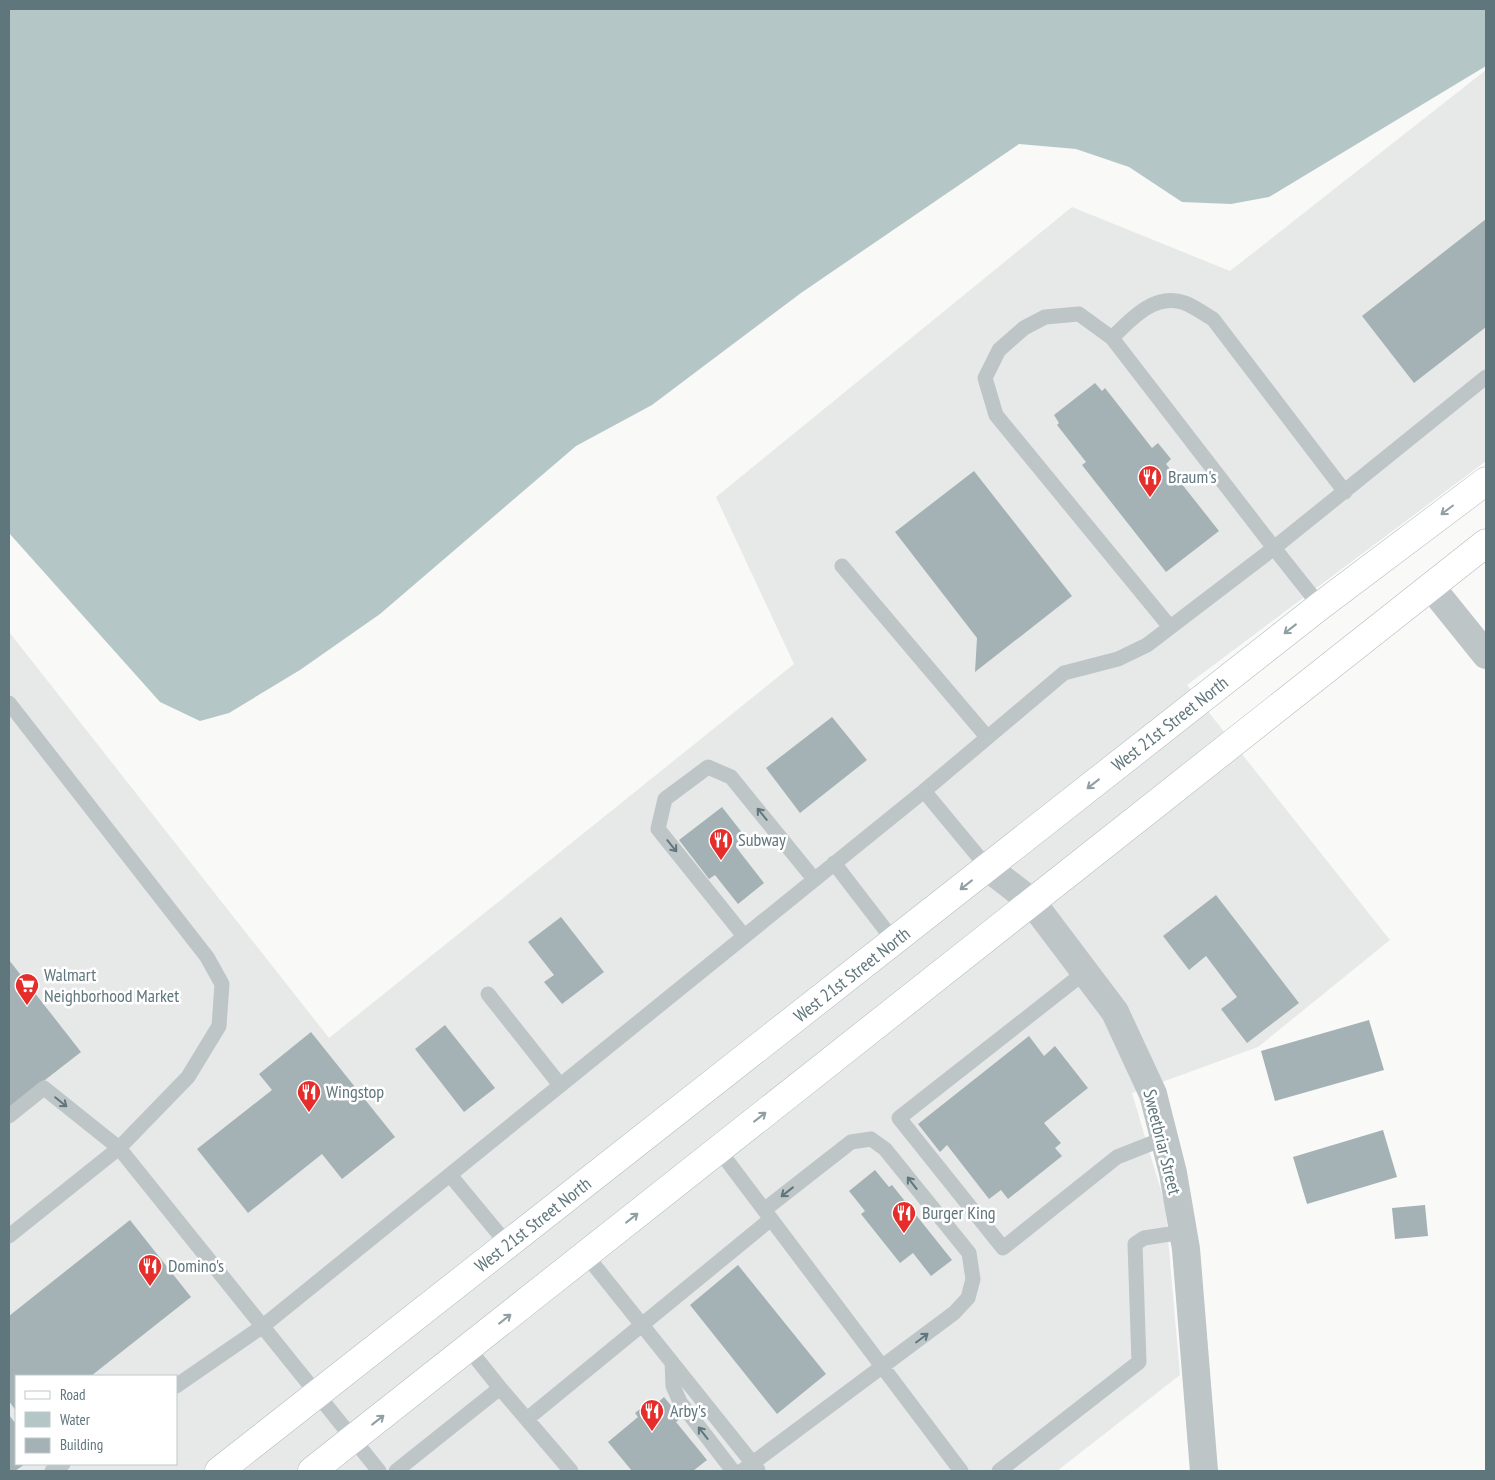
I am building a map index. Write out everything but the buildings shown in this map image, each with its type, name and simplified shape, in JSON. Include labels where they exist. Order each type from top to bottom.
[{"type":"main road","name":"West 21st Street North","points":[[219,1471],[1320,606],[1486,481]]},
{"type":"main road","points":[[312,1471],[1432,588],[1486,543]]},
{"type":"street","points":[[1432,588],[1486,655]]},
{"type":"street","name":"Sweetbriar Street","points":[[988,867],[1032,902],[1115,1012],[1152,1094],[1164,1138],[1183,1232],[1204,1471]]},
{"type":"lane","points":[[1112,338],[1140,311],[1164,301],[1184,303],[1213,319],[1345,492]]},
{"type":"lane","points":[[1170,627],[996,415],[985,378],[999,350],[1024,328],[1045,317],[1079,314],[1112,338],[1320,606]]},
{"type":"lane","points":[[178,1385],[263,1326],[924,790],[1064,673],[1118,659],[1146,645],[1274,548],[1486,377]]},
{"type":"lane","points":[[842,566],[988,737]]},
{"type":"lane","points":[[9,703],[207,957],[222,984],[219,1026],[188,1077],[119,1148],[9,1236]]},
{"type":"lane","points":[[744,936],[658,829],[665,799],[708,767],[731,777],[814,879]]},
{"type":"lane","points":[[924,790],[988,867]]},
{"type":"lane","points":[[834,863],[894,941]]},
{"type":"lane","points":[[1085,972],[899,1118],[1003,1248],[1117,1157],[1164,1138]]},
{"type":"lane","points":[[488,994],[560,1085]]},
{"type":"lane","points":[[9,1116],[44,1088],[119,1148],[379,1471]]},
{"type":"lane","points":[[527,1419],[642,1325],[852,1142],[871,1139],[885,1148],[969,1254],[973,1279],[968,1298],[954,1313],[751,1469],[672,1362],[642,1325],[586,1255]]},
{"type":"lane","points":[[719,1150],[962,1471]]},
{"type":"lane","points":[[450,1175],[508,1245]]},
{"type":"lane","points":[[999,1471],[1139,1362],[1135,1244],[1144,1238],[1183,1232]]},
{"type":"lane","points":[[468,1348],[571,1471]]},
{"type":"lane","points":[[672,1362],[673,1386],[680,1402],[734,1471]]},
{"type":"lane","points":[[396,1471],[500,1388]]},
{"type":"shaded area","points":[[1486,70],[1486,461],[1187,685],[1390,940],[1258,1047],[1132,1093],[1165,1204],[1180,1375],[1057,1471],[9,1471],[9,632],[329,1038],[794,664],[716,497],[1072,207],[1230,271]]},
{"type":"water","points":[[9,9],[1486,9],[1486,66],[1269,197],[1231,204],[1182,202],[1129,167],[1076,149],[1019,144],[801,293],[652,405],[576,446],[380,614],[300,670],[229,713],[200,721],[160,702],[9,533]]},
{"type":"place","name":"Braum's","points":[[1150,498]]},
{"type":"place","name":"Subway","points":[[721,861]]},
{"type":"place","name":"Walmart Neighborhood Market","points":[[27,1006]]},
{"type":"place","name":"Wingstop","points":[[309,1113]]},
{"type":"place","name":"Burger King","points":[[904,1234]]},
{"type":"place","name":"Domino's","points":[[150,1287]]},
{"type":"place","name":"Arby's","points":[[652,1432]]}]
